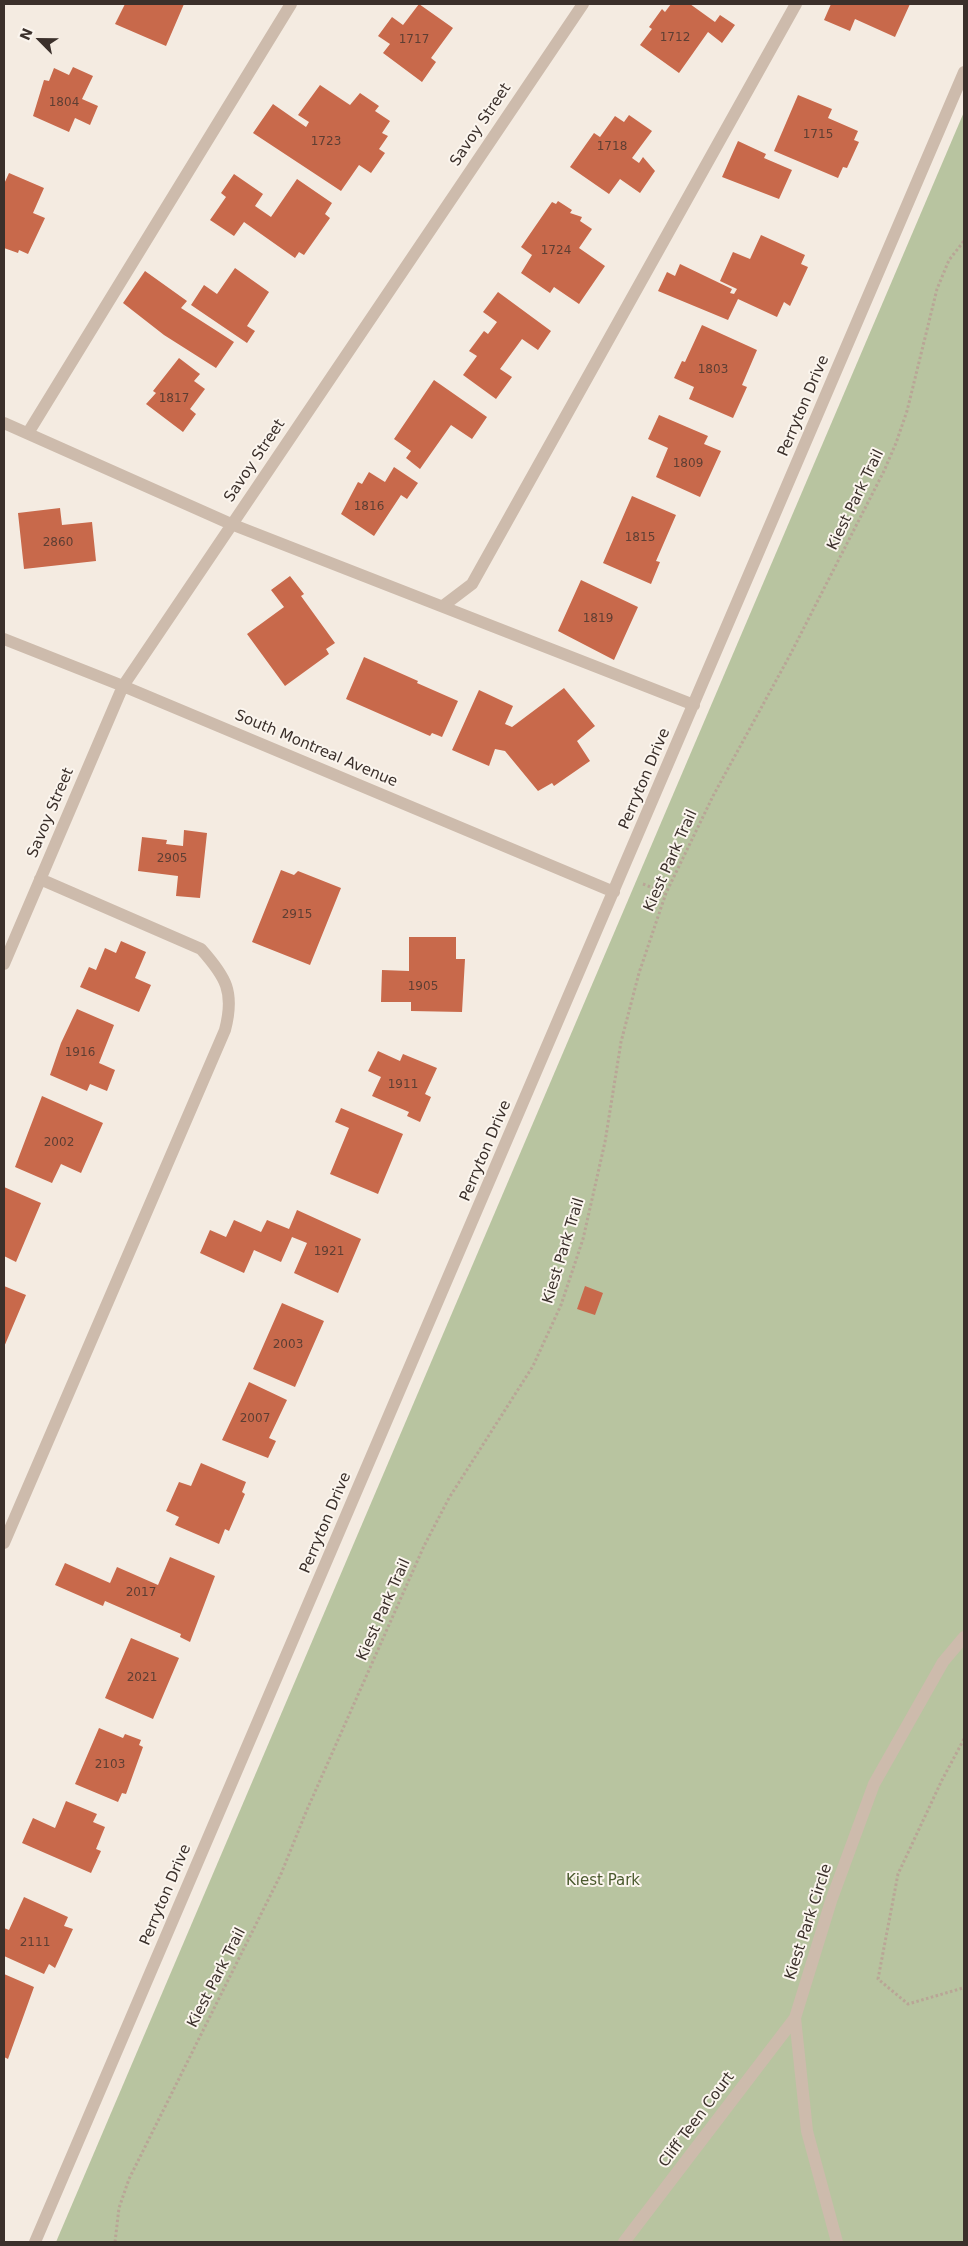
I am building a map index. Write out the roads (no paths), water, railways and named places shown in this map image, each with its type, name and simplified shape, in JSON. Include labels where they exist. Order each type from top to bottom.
[{"type":"street","points":[[28,433],[291,4]]},
{"type":"street","name":"Savoy Street","points":[[4,964],[124,686],[231,524],[583,4]]},
{"type":"street","points":[[443,606],[472,584],[796,4]]},
{"type":"street","name":"Perryton Drive","points":[[35,2242],[964,72]]},
{"type":"street","points":[[4,423],[231,524],[694,705]]},
{"type":"street","name":"South Montreal Avenue","points":[[4,639],[124,686],[614,892]]},
{"type":"street","points":[[4,1543],[225,1030],[230,1011],[229,996],[224,979],[216,965],[201,949],[40,879]]},
{"type":"street","name":"Kiest Park Circle","points":[[838,2242],[807,2131],[795,2018],[831,1901],[874,1784],[943,1662],[964,1637]]},
{"type":"street","name":"Cliff Teen Court","points":[[624,2242],[795,2018]]},
{"type":"park label","name":"Kiest Park","points":[[603,1881]]}]
